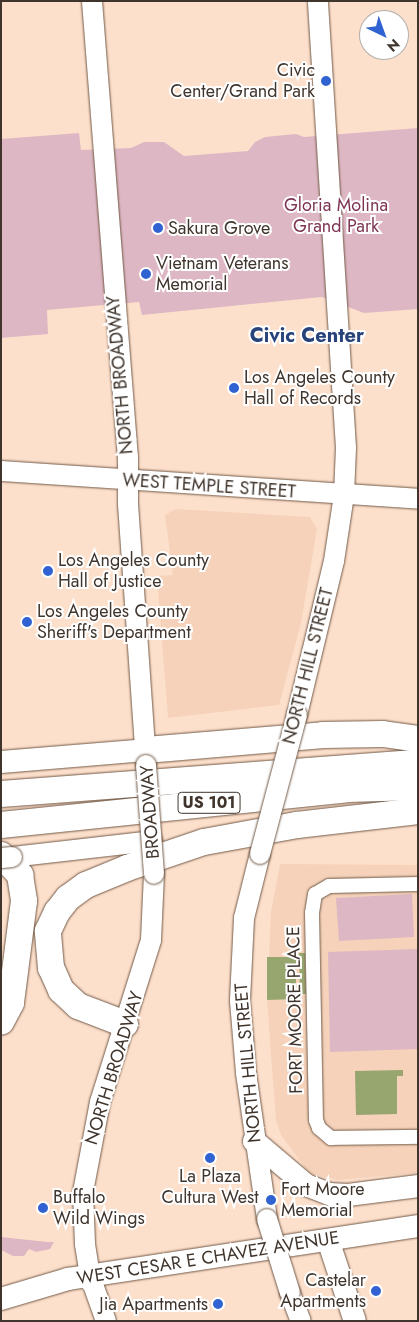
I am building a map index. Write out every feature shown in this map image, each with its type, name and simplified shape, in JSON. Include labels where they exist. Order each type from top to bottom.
[{"type":"highway","points":[[146,757],[323,735],[383,734],[418,739]]},
{"type":"highway","name":"US 101","points":[[1,794],[418,762]]},
{"type":"highway","name":"US 101","points":[[1,825],[347,789],[418,787]]},
{"type":"highway","points":[[125,1024],[78,1006],[61,990],[50,968],[48,931],[57,912],[74,894],[127,868],[228,836],[418,811]]},
{"type":"highway","points":[[1,1022],[11,1003],[24,901],[20,875],[8,856]]},
{"type":"main road","name":"NORTH BROADWAY","points":[[92,1],[128,481],[146,757]]},
{"type":"main road","name":"NORTH HILL STREET","points":[[301,1321],[290,1293],[267,1219],[254,1141],[246,1073],[240,968],[244,918],[297,715],[334,561],[344,495],[346,448],[344,386],[318,1]]},
{"type":"main road","name":"WEST TEMPLE STREET","points":[[1,471],[418,500]]},
{"type":"main road","points":[[1,762],[146,757]]},
{"type":"main road","name":"BROADWAY","points":[[146,757],[154,874]]},
{"type":"main road","points":[[8,856],[152,841]]},
{"type":"main road","name":"NORTH BROADWAY","points":[[106,1321],[90,1276],[83,1217],[87,1162],[100,1102],[151,940],[154,874]]},
{"type":"main road","points":[[254,1141],[306,1185],[330,1194],[348,1194],[418,1186]]},
{"type":"main road","name":"WEST CESAR E CHAVEZ AVENUE","points":[[1,1299],[34,1287],[90,1276],[193,1258],[418,1226]]},
{"type":"main road","points":[[328,1240],[355,1321]]},
{"type":"street","name":"FORT MOORE PLACE","points":[[418,884],[329,886],[315,894],[312,912],[316,1120],[319,1128],[331,1138],[418,1138]]},
{"type":"shaded area","points":[[176,509],[310,517],[317,529],[301,623],[279,705],[168,718],[157,576],[173,575],[165,515]]},
{"type":"shaded area","points":[[280,864],[418,865],[418,1173],[338,1180],[309,1173],[281,1135],[276,1121],[267,1000],[271,912]]},
{"type":"shaded area","points":[[299,953],[305,953],[306,994],[300,994]]},
{"type":"shaded area","points":[[267,957],[296,957],[296,999],[267,1000]]},
{"type":"shaded area","points":[[403,1070],[403,1076],[397,1076],[397,1114],[356,1115],[355,1071]]},
{"type":"green space","name":"Gloria Molina Grand Park","points":[[418,128],[418,309],[364,313],[322,297],[142,315],[139,302],[47,310],[48,334],[1,338],[1,139],[79,133],[81,150],[131,148],[144,142],[164,142],[184,156],[248,151],[255,142],[265,137],[296,134],[304,137]]},
{"type":"green space","points":[[412,894],[414,937],[339,941],[336,898]]},
{"type":"green space","points":[[418,949],[418,1049],[330,1052],[328,952]]},
{"type":"green space","points":[[1,1237],[54,1242],[50,1249],[36,1252],[29,1249],[24,1256],[13,1256],[1,1250]]},
{"type":"place","name":"Civic Center/Grand Park","points":[[326,81]]},
{"type":"place","name":"Sakura Grove","points":[[158,228]]},
{"type":"place","name":"Vietnam Veterans Memorial","points":[[146,274]]},
{"type":"place","name":"Los Angeles County Hall of Records","points":[[234,388]]},
{"type":"place","name":"Los Angeles County Hall of Justice","points":[[48,571]]},
{"type":"place","name":"Los Angeles County Sheriff's Department","points":[[27,622]]},
{"type":"place","name":"La Plaza Cultura West","points":[[210,1158]]},
{"type":"place","name":"Fort Moore Memorial","points":[[271,1200]]},
{"type":"place","name":"Buffalo Wild Wings","points":[[43,1208]]},
{"type":"place","name":"Castelar Apartments","points":[[376,1291]]},
{"type":"place","name":"Jia Apartments","points":[[218,1304]]},
{"type":"district","name":"Civic Center","points":[[307,335]]}]
